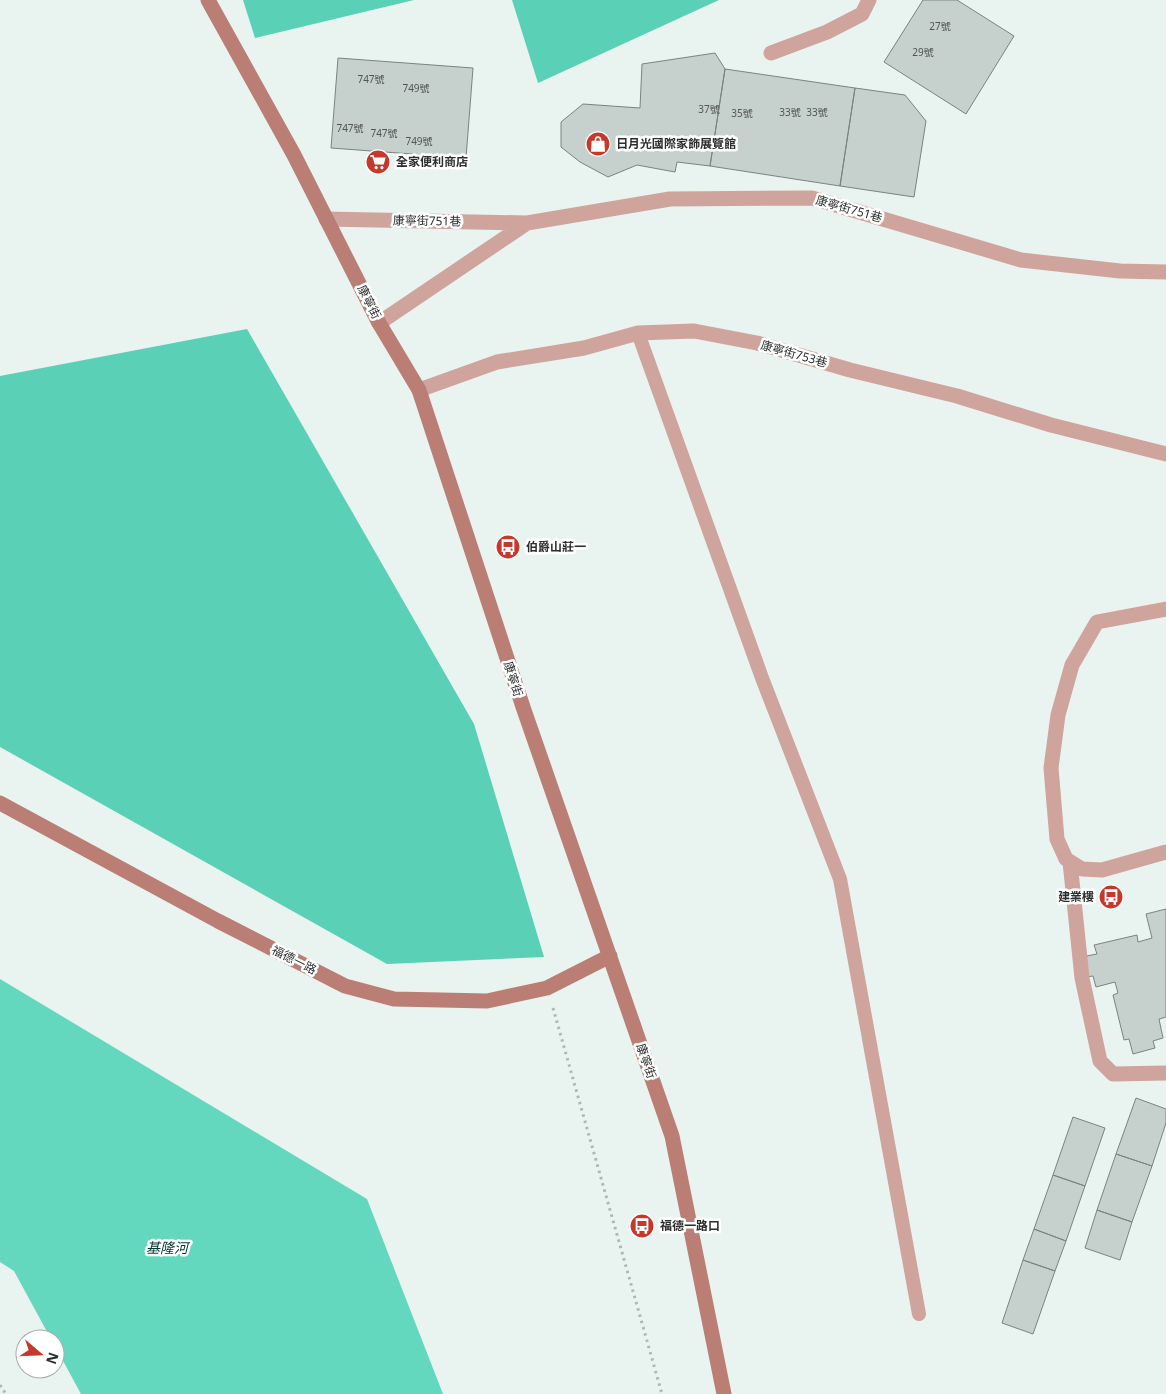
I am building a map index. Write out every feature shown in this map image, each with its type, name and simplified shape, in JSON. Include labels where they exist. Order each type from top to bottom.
[{"type":"street","name":"康寧街","points":[[208,0],[294,155],[379,322],[419,390],[523,707],[672,1136],[724,1394]]},
{"type":"street","points":[[771,53],[828,32],[862,14],[868,0]]},
{"type":"street","name":"康寧街751巷","points":[[326,220],[527,223],[670,199],[812,198],[1021,260],[1120,271],[1166,272]]},
{"type":"street","name":"康寧街751巷","points":[[379,322],[527,223]]},
{"type":"street","name":"康寧街753巷","points":[[419,390],[497,362],[584,348],[638,333],[694,331],[757,343],[850,370],[957,396],[1051,426],[1166,454]]},
{"type":"street","points":[[1166,609],[1097,622],[1072,666],[1058,715],[1051,768],[1057,839],[1066,860],[1082,869],[1102,870],[1166,852]]},
{"type":"street","name":"福德一路","points":[[0,803],[218,921],[345,986],[394,1000],[487,1001],[547,988],[610,956]]},
{"type":"street","points":[[1070,862],[1082,978],[1100,1061],[1113,1074],[1166,1073]]},
{"type":"lane","points":[[638,333],[762,678],[840,879],[919,1314]]},
{"type":"path","points":[[547,988],[662,1394]]},
{"type":"path","points":[[0,1385],[6,1394]]},
{"type":"shaded area","points":[[243,0],[414,0],[255,38]]},
{"type":"shaded area","points":[[512,0],[719,0],[538,83]]},
{"type":"shaded area","points":[[247,329],[474,724],[544,957],[387,964],[0,747],[0,376]]},
{"type":"water","name":"基隆河","points":[[0,979],[367,1199],[443,1394],[81,1394],[65,1364],[65,1329],[46,1329],[14,1271],[0,1262]]},
{"type":"building","points":[[923,0],[957,0],[1014,36],[966,114],[884,62]]},
{"type":"building","points":[[715,53],[725,69],[710,166],[677,162],[675,172],[637,165],[608,177],[580,162],[561,147],[561,122],[583,104],[640,108],[642,64]]},
{"type":"building","points":[[338,58],[473,68],[466,158],[331,148]]},
{"type":"building","points":[[725,69],[855,88],[840,186],[710,166]]},
{"type":"building","points":[[855,88],[905,95],[926,121],[914,197],[840,186]]},
{"type":"building","points":[[1166,909],[1166,1017],[1159,1019],[1163,1038],[1153,1041],[1155,1048],[1133,1054],[1129,1039],[1124,1040],[1113,995],[1118,993],[1115,982],[1096,987],[1093,976],[1086,977],[1081,957],[1097,954],[1094,945],[1137,935],[1138,942],[1152,938],[1146,914]]},
{"type":"building","points":[[1136,1098],[1166,1109],[1166,1123],[1152,1166],[1116,1154]]},
{"type":"building","points":[[1073,1117],[1105,1128],[1085,1186],[1053,1175]]},
{"type":"building","points":[[1116,1154],[1152,1166],[1132,1222],[1097,1210]]},
{"type":"building","points":[[1053,1175],[1085,1186],[1066,1241],[1034,1229]]},
{"type":"building","points":[[1097,1210],[1132,1222],[1120,1260],[1085,1248]]},
{"type":"building","points":[[1034,1229],[1066,1241],[1055,1271],[1023,1260]]},
{"type":"building","points":[[1023,1260],[1055,1271],[1033,1334],[1002,1323]]},
{"type":"place","name":"日月光國際家飾展覽館","points":[[598,144]]},
{"type":"place","name":"全家便利商店","points":[[378,162]]},
{"type":"place","name":"伯爵山莊一","points":[[508,547]]},
{"type":"place","name":"建業樓","points":[[1111,897]]},
{"type":"place","name":"福德一路口","points":[[642,1226]]}]
